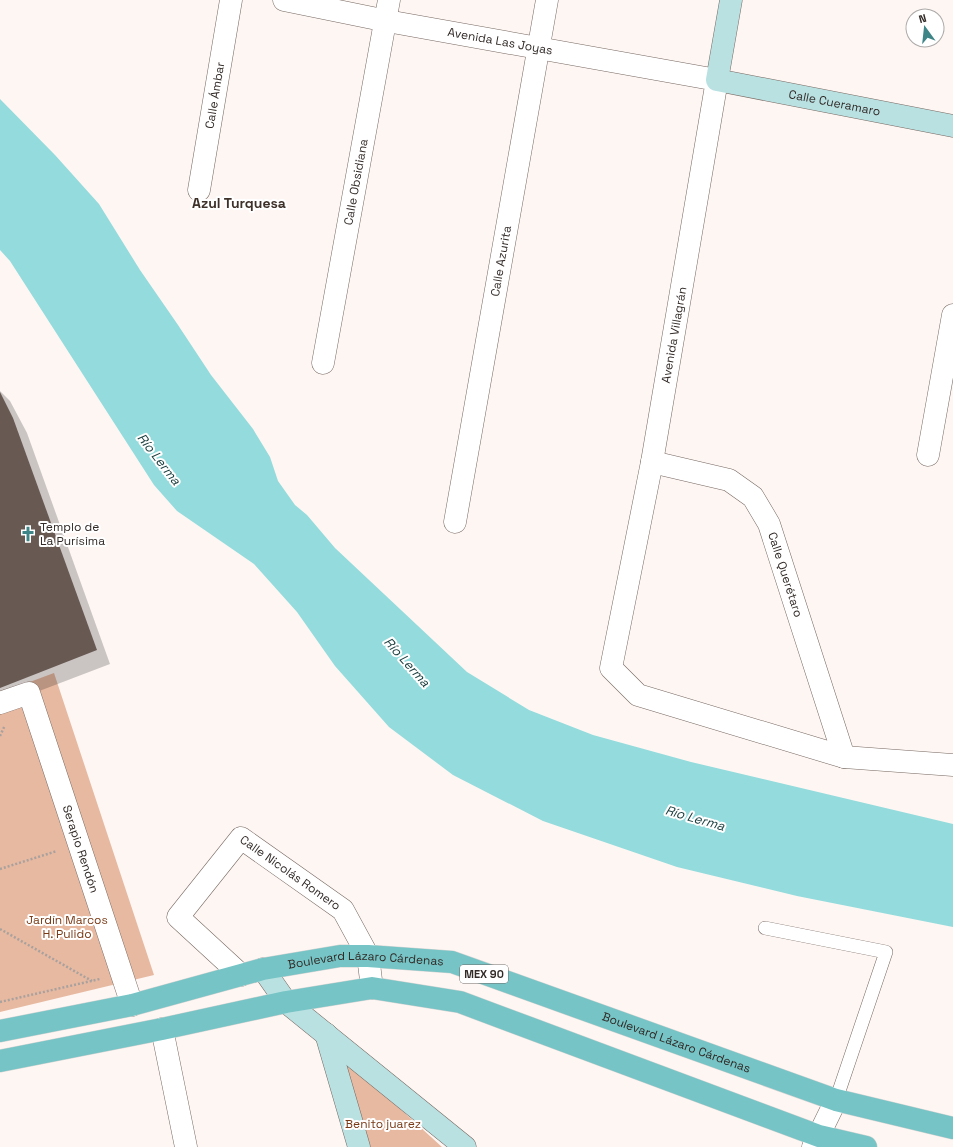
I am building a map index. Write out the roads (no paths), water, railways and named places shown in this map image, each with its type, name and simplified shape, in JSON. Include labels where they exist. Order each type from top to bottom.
[{"type":"main road","name":"Boulevard Lázaro Cárdenas","points":[[0,1031],[132,1005],[263,969],[340,956],[368,956],[452,962],[836,1100],[953,1128]]},
{"type":"main road","name":"Boulevard Lázaro Cárdenas","points":[[0,1061],[162,1030],[286,1002],[372,988],[460,1002],[816,1141],[866,1147]]},
{"type":"street","name":"Calle Ámbar","points":[[199,190],[231,0]]},
{"type":"street","name":"Avenida Las Joyas","points":[[284,0],[388,10],[538,48],[716,80]]},
{"type":"street","name":"Calle Azurita","points":[[454,522],[547,0]]},
{"type":"street","name":"Avenida Villagrán","points":[[730,0],[652,462],[611,668],[638,695],[844,757]]},
{"type":"street","name":"Calle Obsidiana","points":[[323,363],[388,10]]},
{"type":"street","name":"Calle Cueramaro","points":[[716,80],[953,126]]},
{"type":"street","points":[[928,455],[953,315]]},
{"type":"street","name":"Calle Querétaro","points":[[652,462],[729,480],[753,497],[769,524],[844,757]]},
{"type":"street","name":"Serapio Rendón","points":[[0,704],[29,694],[132,1005]]},
{"type":"street","points":[[844,757],[953,766]]},
{"type":"street","name":"Calle Nicolás Romero","points":[[241,975],[178,917],[241,838],[343,910],[368,956],[372,988]]},
{"type":"street","points":[[263,969],[286,1002],[465,1147]]},
{"type":"street","points":[[162,1030],[186,1147]]},
{"type":"street","points":[[326,1034],[359,1147]]},
{"type":"street","points":[[816,1141],[836,1100]]},
{"type":"lane","points":[[765,928],[886,952],[836,1100]]},
{"type":"water","name":"Río Lerma","points":[[0,99],[55,155],[99,204],[140,270],[211,375],[253,429],[270,457],[278,481],[295,505],[307,515],[335,548],[467,672],[529,710],[593,735],[691,762],[953,824],[953,927],[797,896],[677,867],[543,821],[453,775],[389,727],[335,666],[297,612],[254,564],[177,511],[154,485],[10,261],[0,250]]},
{"type":"place","name":"Templo de La Purísima","points":[[28,534]]},
{"type":"district","name":"Azul Turquesa","points":[[239,203]]},
{"type":"park label","name":"Jardín Marcos H. Pulido","points":[[67,927]]},
{"type":"park label","name":"Benito juarez","points":[[383,1124]]}]
